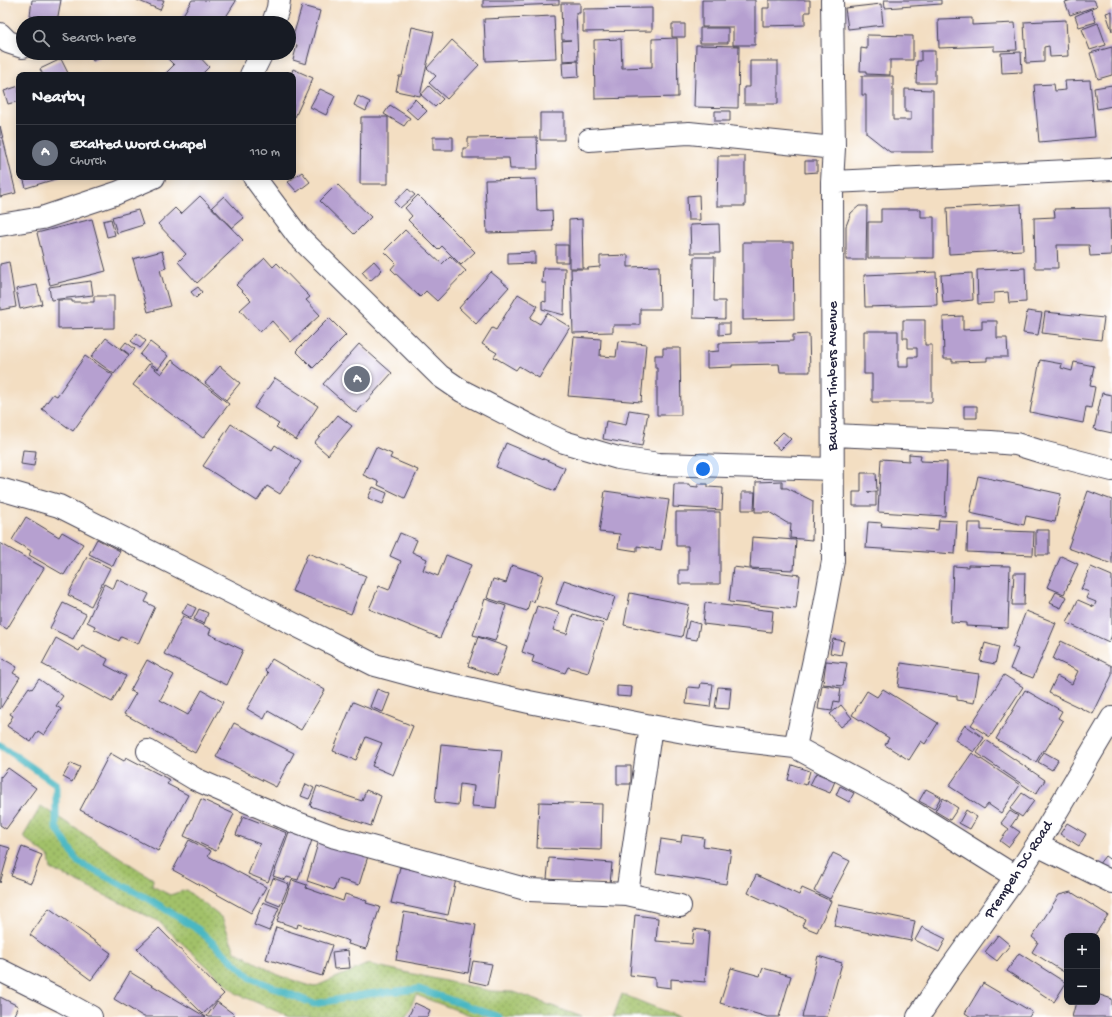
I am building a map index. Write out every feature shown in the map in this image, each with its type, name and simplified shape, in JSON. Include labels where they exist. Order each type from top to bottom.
[{"type":"street","points":[[275,16],[279,0]]},
{"type":"street","name":"Bawuah Timbers Avenue","points":[[795,747],[820,632],[833,561],[832,182],[834,148],[832,0]]},
{"type":"street","points":[[0,34],[8,42],[16,45]]},
{"type":"street","points":[[252,72],[258,60]]},
{"type":"street","points":[[589,140],[689,133],[834,148]]},
{"type":"street","points":[[832,182],[1112,169]]},
{"type":"street","points":[[0,225],[42,218],[117,193],[147,180]]},
{"type":"street","points":[[256,180],[298,236],[440,376],[462,391],[532,427],[564,442],[618,458],[659,464],[833,469]]},
{"type":"street","points":[[833,435],[1016,444],[1112,470]]},
{"type":"street","points":[[0,489],[59,506],[375,665],[418,677],[529,702],[651,726],[717,738],[795,747],[890,798],[1016,877]]},
{"type":"street","name":"Prempeh DC Road","points":[[918,1017],[1037,845],[1112,718]]},
{"type":"street","points":[[627,894],[651,726]]},
{"type":"street","points":[[148,751],[195,779],[292,821],[335,837],[529,890],[627,894],[680,906]]},
{"type":"street","points":[[1037,845],[1112,882]]},
{"type":"street","points":[[0,970],[62,1000],[91,1017]]},
{"type":"green space","points":[[41,806],[153,879],[152,886],[170,895],[186,890],[222,918],[235,951],[280,976],[314,987],[368,964],[491,991],[514,992],[582,1017],[475,1017],[416,995],[406,1017],[290,1017],[237,994],[158,921],[51,869],[49,857],[23,837]]},
{"type":"green space","points":[[622,994],[679,1017],[613,1017]]},
{"type":"building","points":[[32,0],[61,0],[58,16],[30,16]]},
{"type":"building","points":[[137,0],[164,0],[160,10]]},
{"type":"building","points":[[192,0],[236,1],[226,16],[182,16]]},
{"type":"building","points":[[483,0],[559,0],[559,4],[483,7]]},
{"type":"building","points":[[702,0],[755,0],[755,45],[733,45],[733,27],[702,27]]},
{"type":"building","points":[[769,0],[810,0],[810,12],[805,12],[805,25],[763,26],[763,8],[769,8]]},
{"type":"building","points":[[884,0],[941,0],[941,4],[885,8]]},
{"type":"building","points":[[1072,0],[1094,0],[1097,6],[1070,15],[1065,2]]},
{"type":"building","points":[[561,3],[580,3],[580,13],[576,13],[578,60],[563,61],[562,41],[571,40],[562,40]]},
{"type":"building","points":[[881,4],[883,25],[848,29],[845,8]]},
{"type":"building","points":[[302,6],[320,11],[306,64],[293,60],[296,60],[296,26]]},
{"type":"building","points":[[652,8],[652,31],[583,32],[583,9]]},
{"type":"building","points":[[1091,9],[1096,22],[1079,27],[1075,16]]},
{"type":"building","points":[[1112,11],[1112,31],[1106,13]]},
{"type":"building","points":[[554,16],[556,58],[486,61],[484,19]]},
{"type":"building","points":[[972,18],[972,25],[1015,23],[1017,50],[994,51],[994,46],[939,48],[938,19]]},
{"type":"building","points":[[1066,20],[1068,56],[1050,57],[1049,46],[1044,47],[1044,62],[1026,63],[1024,22]]},
{"type":"building","points":[[1098,23],[1106,45],[1090,50],[1082,29]]},
{"type":"building","points":[[672,24],[685,24],[685,37],[672,37]]},
{"type":"building","points":[[412,27],[434,32],[420,96],[396,91],[399,76],[402,76]]},
{"type":"building","points":[[700,28],[728,28],[728,43],[700,43]]},
{"type":"building","points":[[867,35],[913,36],[913,60],[890,60],[890,75],[866,74],[866,71],[860,71],[861,48],[867,49]]},
{"type":"building","points":[[677,38],[678,97],[595,99],[594,40],[621,39],[622,68],[652,67],[652,39]]},
{"type":"building","points":[[452,40],[479,65],[447,99],[429,83],[436,76],[427,68]]},
{"type":"building","points":[[696,45],[739,46],[738,108],[694,107]]},
{"type":"building","points":[[1112,47],[1112,75],[1098,79],[1090,53]]},
{"type":"building","points":[[921,51],[935,51],[935,83],[916,83],[917,61],[921,61]]},
{"type":"building","points":[[1021,52],[1022,72],[1002,73],[1001,53]]},
{"type":"building","points":[[62,60],[68,72],[42,72],[40,69]]},
{"type":"building","points":[[169,60],[202,60],[209,67],[204,72],[167,72],[174,65]]},
{"type":"building","points":[[578,61],[579,77],[563,78],[562,62]]},
{"type":"building","points":[[750,61],[778,61],[778,104],[744,104],[744,87],[750,87]]},
{"type":"building","points":[[293,69],[313,78],[296,115],[296,72],[292,72]]},
{"type":"building","points":[[862,76],[893,76],[893,120],[911,120],[911,112],[905,112],[905,89],[933,90],[933,152],[890,152],[866,133],[866,95],[862,95]]},
{"type":"building","points":[[1090,80],[1095,137],[1039,142],[1034,85],[1054,84],[1055,91],[1066,90],[1065,81]]},
{"type":"building","points":[[1112,85],[1112,106],[1097,109],[1094,88]]},
{"type":"building","points":[[429,86],[443,99],[435,107],[421,95]]},
{"type":"building","points":[[16,87],[16,102],[8,104],[4,91]]},
{"type":"building","points":[[320,89],[335,96],[326,115],[310,107]]},
{"type":"building","points":[[358,96],[370,102],[366,111],[354,105]]},
{"type":"building","points":[[415,99],[427,111],[418,120],[406,109]]},
{"type":"building","points":[[390,105],[410,118],[404,126],[384,114]]},
{"type":"building","points":[[715,111],[730,111],[730,121],[715,121]]},
{"type":"building","points":[[540,113],[564,113],[564,140],[540,140]]},
{"type":"building","points":[[361,117],[388,117],[388,184],[360,184]]},
{"type":"building","points":[[0,126],[16,193],[0,197]]},
{"type":"building","points":[[433,137],[453,137],[453,150],[433,150]]},
{"type":"building","points":[[537,137],[538,169],[510,169],[509,158],[463,158],[463,148],[468,148],[468,138]]},
{"type":"building","points":[[718,156],[745,156],[745,206],[717,206]]},
{"type":"building","points":[[805,161],[817,161],[817,172],[805,173]]},
{"type":"building","points":[[302,172],[310,182],[297,192],[288,182],[291,180],[296,180],[296,176]]},
{"type":"building","points":[[536,179],[537,211],[552,210],[553,231],[487,233],[485,180]]},
{"type":"building","points":[[24,180],[52,180],[26,188]]},
{"type":"building","points":[[337,184],[371,217],[354,234],[320,201]]},
{"type":"building","points":[[408,189],[415,195],[400,208],[394,202]]},
{"type":"building","points":[[418,195],[475,252],[461,265],[442,246],[438,250],[408,220],[412,216],[405,208]]},
{"type":"building","points":[[699,195],[700,220],[688,220],[687,196]]},
{"type":"building","points":[[200,196],[243,240],[197,283],[178,262],[186,254],[158,224],[175,208],[181,214]]},
{"type":"building","points":[[224,196],[244,218],[232,228],[212,207]]},
{"type":"building","points":[[1021,204],[1023,250],[949,254],[947,208]]},
{"type":"building","points":[[859,206],[867,206],[866,260],[846,260],[846,226],[851,213]]},
{"type":"building","points":[[1110,208],[1111,255],[1090,256],[1089,245],[1057,245],[1058,268],[1035,268],[1034,218],[1055,217],[1054,209]]},
{"type":"building","points":[[881,209],[921,209],[921,217],[934,217],[934,258],[868,258],[868,222],[881,222]]},
{"type":"building","points":[[138,210],[143,225],[117,233],[112,217]]},
{"type":"building","points":[[92,219],[106,271],[50,285],[37,233]]},
{"type":"building","points":[[111,219],[115,235],[107,237],[103,221]]},
{"type":"building","points":[[582,219],[583,268],[569,268],[569,220]]},
{"type":"building","points":[[719,224],[720,253],[691,253],[690,225]]},
{"type":"building","points":[[405,230],[442,264],[450,256],[466,271],[437,301],[426,291],[420,297],[391,269],[396,263],[384,251]]},
{"type":"building","points":[[743,242],[793,242],[794,319],[743,320]]},
{"type":"building","points":[[556,245],[568,245],[568,262],[556,262]]},
{"type":"building","points":[[162,251],[166,268],[160,270],[170,306],[148,312],[133,259]]},
{"type":"building","points":[[535,252],[535,263],[508,264],[508,253]]},
{"type":"building","points":[[628,255],[628,267],[659,266],[660,309],[640,309],[640,325],[613,325],[613,332],[573,333],[571,269],[600,267],[600,256]]},
{"type":"building","points":[[694,257],[715,257],[714,301],[725,301],[725,319],[693,318]]},
{"type":"building","points":[[265,258],[273,267],[277,263],[310,297],[306,300],[320,315],[291,342],[272,321],[260,332],[240,310],[251,300],[236,285]]},
{"type":"building","points":[[374,261],[382,270],[370,281],[362,272]]},
{"type":"building","points":[[9,262],[16,307],[0,310],[0,264]]},
{"type":"building","points":[[543,268],[565,268],[564,315],[542,309],[542,301],[546,302],[546,283],[542,283]]},
{"type":"building","points":[[1025,268],[1026,302],[1009,303],[1008,292],[994,293],[994,303],[978,304],[977,270]]},
{"type":"building","points":[[491,272],[509,287],[476,324],[459,308]]},
{"type":"building","points":[[936,272],[937,305],[865,307],[864,275]]},
{"type":"building","points":[[972,273],[973,300],[943,303],[941,275]]},
{"type":"building","points":[[91,281],[93,295],[51,300],[49,287]]},
{"type":"building","points":[[37,285],[42,304],[20,309],[16,289]]},
{"type":"building","points":[[198,287],[202,292],[196,298],[191,292]]},
{"type":"building","points":[[518,294],[538,306],[530,318],[540,324],[547,313],[570,327],[539,378],[519,366],[516,370],[494,357],[497,353],[482,344],[492,328],[496,330]]},
{"type":"building","points":[[94,296],[114,296],[114,328],[58,329],[58,300],[72,300],[72,302],[94,302]]},
{"type":"building","points":[[1027,311],[1042,313],[1038,335],[1023,333]]},
{"type":"building","points":[[1045,312],[1104,318],[1101,340],[1042,333]]},
{"type":"building","points":[[963,316],[963,330],[982,329],[982,321],[997,321],[997,338],[1007,338],[1008,357],[987,357],[987,361],[952,362],[952,359],[944,359],[943,317]]},
{"type":"building","points":[[329,318],[346,335],[313,368],[296,351]]},
{"type":"building","points":[[903,320],[925,320],[925,345],[932,345],[932,402],[872,402],[872,374],[864,374],[864,331],[898,331],[898,367],[908,367],[908,357],[917,357],[917,348],[908,348],[908,338],[903,338]]},
{"type":"building","points":[[719,323],[730,323],[730,334],[719,335]]},
{"type":"building","points":[[137,333],[146,341],[140,348],[131,341]]},
{"type":"building","points":[[809,334],[810,372],[780,372],[779,364],[732,365],[732,367],[707,368],[707,352],[719,351],[719,343],[793,341],[793,335]]},
{"type":"building","points":[[574,337],[601,339],[600,356],[616,357],[618,341],[646,344],[641,402],[568,396]]},
{"type":"building","points":[[106,338],[129,355],[114,374],[91,357]]},
{"type":"building","points":[[126,342],[135,349],[130,355],[121,348]]},
{"type":"building","points":[[150,342],[168,356],[158,369],[140,355]]},
{"type":"building","points":[[359,344],[392,373],[356,413],[323,384]]},
{"type":"building","points":[[663,348],[680,348],[681,415],[657,415],[657,368],[655,368],[655,355],[663,355]]},
{"type":"building","points":[[85,356],[113,375],[73,431],[42,409],[53,394],[57,396]]},
{"type":"building","points":[[172,360],[229,404],[203,438],[133,385],[149,364],[161,374]]},
{"type":"building","points":[[1040,360],[1062,364],[1061,368],[1072,371],[1074,362],[1094,366],[1090,386],[1095,387],[1091,408],[1086,407],[1083,423],[1030,412]]},
{"type":"building","points":[[220,366],[240,383],[226,400],[205,383]]},
{"type":"building","points":[[275,378],[318,406],[296,440],[276,427],[279,424],[254,408]]},
{"type":"building","points":[[1102,393],[1112,395],[1112,433],[1094,429]]},
{"type":"building","points":[[964,406],[977,406],[977,418],[964,418]]},
{"type":"building","points":[[629,410],[648,413],[642,446],[603,439],[606,421],[626,425]]},
{"type":"building","points":[[338,415],[352,426],[328,455],[314,443]]},
{"type":"building","points":[[231,424],[272,450],[275,445],[301,462],[280,494],[267,486],[257,501],[203,466]]},
{"type":"building","points":[[783,432],[791,439],[780,450],[772,443]]},
{"type":"building","points":[[506,443],[565,468],[555,491],[496,467]]},
{"type":"building","points":[[376,447],[392,454],[390,458],[418,470],[405,498],[378,485],[379,482],[363,475]]},
{"type":"building","points":[[23,450],[36,451],[34,466],[21,464]]},
{"type":"building","points":[[909,454],[921,455],[920,461],[947,462],[945,516],[878,512],[881,459],[909,461]]},
{"type":"building","points":[[861,473],[876,473],[877,491],[867,492],[876,492],[876,506],[853,506],[853,492],[861,492]]},
{"type":"building","points":[[978,476],[1061,494],[1055,522],[1026,516],[1024,525],[970,513]]},
{"type":"building","points":[[782,481],[782,488],[787,488],[813,501],[812,540],[790,538],[791,523],[787,523],[769,512],[755,512],[756,482]]},
{"type":"building","points":[[674,484],[689,484],[689,486],[698,487],[698,484],[708,484],[708,487],[723,488],[722,510],[673,507]]},
{"type":"building","points":[[373,487],[387,493],[383,504],[368,498]]},
{"type":"building","points":[[605,491],[669,500],[661,550],[637,546],[637,551],[618,548],[620,534],[599,532]]},
{"type":"building","points":[[1088,491],[1112,500],[1112,564],[1068,548]]},
{"type":"building","points":[[742,492],[755,492],[754,510],[742,510]]},
{"type":"building","points":[[676,512],[720,512],[720,584],[679,584],[679,570],[688,570],[688,546],[676,546]]},
{"type":"building","points":[[26,517],[59,537],[62,532],[83,544],[64,575],[29,555],[31,551],[12,540]]},
{"type":"building","points":[[939,520],[957,521],[955,554],[866,548],[868,522],[882,523],[881,526],[938,530]]},
{"type":"building","points":[[968,523],[981,523],[981,530],[1034,532],[1033,555],[967,552]]},
{"type":"building","points":[[1036,530],[1049,530],[1049,555],[1036,555]]},
{"type":"building","points":[[400,533],[417,540],[412,552],[427,559],[423,570],[438,576],[446,555],[471,565],[440,638],[369,609],[379,586],[389,590],[401,561],[390,556]]},
{"type":"building","points":[[752,537],[796,540],[794,570],[750,568]]},
{"type":"building","points":[[97,539],[120,551],[113,566],[89,554]]},
{"type":"building","points":[[0,543],[44,568],[7,629],[0,625]]},
{"type":"building","points":[[308,553],[366,576],[351,614],[292,591]]},
{"type":"building","points":[[1061,556],[1078,564],[1064,594],[1047,587]]},
{"type":"building","points":[[87,557],[110,568],[91,606],[68,595]]},
{"type":"building","points":[[512,565],[543,575],[534,602],[530,600],[527,611],[487,598],[493,579],[506,583]]},
{"type":"building","points":[[968,565],[1010,566],[1008,628],[966,626],[966,623],[951,622],[953,566],[968,567]]},
{"type":"building","points":[[733,567],[800,575],[796,609],[729,602]]},
{"type":"building","points":[[1091,567],[1112,576],[1112,635],[1109,642],[1067,623],[1078,600],[1094,607],[1096,602],[1086,598],[1089,592],[1081,589]]},
{"type":"building","points":[[1014,573],[1025,573],[1024,605],[1012,605]]},
{"type":"building","points":[[117,579],[149,594],[145,602],[155,607],[138,644],[121,637],[119,641],[94,629],[95,626],[87,622],[104,584],[113,589]]},
{"type":"building","points":[[564,580],[615,597],[607,621],[556,604]]},
{"type":"building","points":[[1056,592],[1067,597],[1061,608],[1050,603]]},
{"type":"building","points":[[630,593],[689,605],[682,637],[624,625]]},
{"type":"building","points":[[485,599],[506,606],[495,641],[473,635]]},
{"type":"building","points":[[63,603],[86,614],[73,639],[50,628]]},
{"type":"building","points":[[705,603],[773,611],[771,632],[703,624]]},
{"type":"building","points":[[187,604],[196,608],[191,618],[182,613]]},
{"type":"building","points":[[537,606],[559,613],[553,630],[567,634],[573,614],[604,624],[588,673],[568,667],[565,673],[532,662],[534,656],[522,652]]},
{"type":"building","points":[[199,609],[208,613],[204,624],[194,619]]},
{"type":"building","points":[[1026,611],[1056,623],[1033,678],[1010,669],[1018,649],[1012,647]]},
{"type":"building","points":[[183,616],[211,629],[209,634],[243,650],[227,685],[164,654]]},
{"type":"building","points":[[689,621],[700,624],[697,640],[685,638]]},
{"type":"building","points":[[478,637],[507,647],[497,676],[468,666]]},
{"type":"building","points":[[56,638],[79,651],[82,646],[108,659],[105,665],[126,676],[112,702],[42,664]]},
{"type":"building","points":[[833,639],[844,641],[841,655],[830,653]]},
{"type":"building","points":[[1061,641],[1112,666],[1112,675],[1093,714],[1049,693],[1057,676],[1072,684],[1078,671],[1053,659]]},
{"type":"building","points":[[985,643],[999,647],[995,664],[980,661]]},
{"type":"building","points":[[0,657],[17,667],[13,673],[20,677],[0,709]]},
{"type":"building","points":[[272,659],[325,690],[301,730],[268,711],[264,719],[247,709],[268,673],[265,670]]},
{"type":"building","points":[[147,660],[174,675],[160,700],[188,715],[202,690],[223,702],[195,753],[124,714],[136,693],[130,691]]},
{"type":"building","points":[[826,661],[847,663],[843,686],[823,684]]},
{"type":"building","points":[[901,663],[979,674],[974,703],[957,700],[957,696],[898,687]]},
{"type":"building","points":[[1004,675],[1023,687],[990,737],[971,725]]},
{"type":"building","points":[[39,679],[63,696],[56,706],[61,709],[44,735],[38,731],[31,742],[7,726],[13,716],[10,714],[29,687],[32,689]]},
{"type":"building","points":[[701,683],[713,684],[710,707],[686,704],[688,687],[700,688]]},
{"type":"building","points":[[822,685],[841,688],[839,702],[834,701],[832,711],[818,709]]},
{"type":"building","points":[[617,686],[632,687],[631,697],[617,696]]},
{"type":"building","points":[[718,687],[731,688],[729,709],[715,708]]},
{"type":"building","points":[[377,689],[390,694],[383,712],[370,707]]},
{"type":"building","points":[[883,689],[938,723],[925,744],[921,741],[909,760],[885,745],[889,738],[852,715],[867,691],[877,697]]},
{"type":"building","points":[[1025,690],[1062,711],[1058,718],[1063,721],[1045,751],[1043,750],[1036,762],[996,739]]},
{"type":"building","points":[[353,702],[413,726],[393,775],[372,766],[382,743],[366,737],[356,760],[333,751]]},
{"type":"building","points":[[841,705],[852,718],[841,727],[830,714]]},
{"type":"building","points":[[234,723],[294,753],[276,787],[216,757]]},
{"type":"building","points":[[965,725],[984,738],[974,752],[955,740]]},
{"type":"building","points":[[986,740],[1045,780],[1036,794],[977,753]]},
{"type":"building","points":[[441,744],[502,750],[496,808],[472,806],[474,786],[460,784],[458,805],[435,802]]},
{"type":"building","points":[[1044,752],[1058,760],[1052,770],[1038,762]]},
{"type":"building","points":[[110,753],[124,761],[126,757],[170,780],[167,784],[188,795],[158,851],[80,810]]},
{"type":"building","points":[[972,753],[1020,785],[1001,813],[988,804],[984,809],[949,786]]},
{"type":"building","points":[[71,763],[80,767],[72,782],[63,777]]},
{"type":"building","points":[[792,765],[810,771],[806,785],[788,780]]},
{"type":"building","points":[[617,766],[631,766],[631,784],[617,784]]},
{"type":"building","points":[[8,768],[36,788],[6,829],[0,825],[0,776],[1,777]]},
{"type":"building","points":[[816,773],[835,781],[830,793],[810,785]]},
{"type":"building","points":[[306,784],[314,788],[309,799],[301,796]]},
{"type":"building","points":[[317,786],[362,801],[366,790],[381,796],[371,826],[310,806]]},
{"type":"building","points":[[840,786],[854,793],[849,802],[836,795]]},
{"type":"building","points":[[926,789],[941,797],[934,809],[919,801]]},
{"type":"building","points":[[1022,793],[1034,801],[1022,817],[1010,809]]},
{"type":"building","points":[[943,798],[958,808],[950,820],[935,811]]},
{"type":"building","points":[[201,799],[234,814],[216,851],[184,836]]},
{"type":"building","points":[[539,802],[602,804],[601,850],[537,848]]},
{"type":"building","points":[[966,810],[977,817],[970,829],[959,823]]},
{"type":"building","points":[[1010,811],[1018,816],[1011,826],[1020,832],[1008,847],[1000,841],[1009,829],[1001,823]]},
{"type":"building","points":[[243,816],[287,833],[268,882],[248,874],[260,844],[236,835]]},
{"type":"building","points":[[1067,823],[1086,834],[1079,846],[1060,834]]},
{"type":"building","points":[[289,832],[312,840],[298,880],[287,877],[285,880],[273,876]]},
{"type":"building","points":[[682,835],[704,838],[703,846],[731,850],[726,884],[656,873],[661,839],[681,842]]},
{"type":"building","points":[[189,840],[211,851],[208,856],[266,887],[251,913],[173,870]]},
{"type":"building","points":[[319,840],[368,856],[359,885],[338,879],[334,890],[307,881]]},
{"type":"building","points":[[0,845],[10,848],[0,883]]},
{"type":"building","points":[[22,847],[42,855],[31,883],[11,876]]},
{"type":"building","points":[[833,853],[850,861],[830,899],[814,891]]},
{"type":"building","points":[[1105,856],[1112,861],[1112,870],[1098,865]]},
{"type":"building","points":[[549,858],[612,863],[610,884],[547,879]]},
{"type":"building","points":[[400,867],[456,879],[448,915],[391,903]]},
{"type":"building","points":[[756,875],[799,895],[802,888],[831,901],[817,932],[802,926],[805,919],[748,893]]},
{"type":"building","points":[[273,878],[289,884],[280,906],[265,900]]},
{"type":"building","points":[[292,880],[307,885],[306,888],[343,901],[345,894],[380,907],[366,949],[348,944],[349,941],[298,924],[297,928],[277,921]]},
{"type":"building","points":[[1071,892],[1108,915],[1096,933],[1064,933],[1064,972],[1032,952],[1038,942],[1032,937],[1059,895]]},
{"type":"building","points":[[263,902],[279,908],[269,931],[254,925]]},
{"type":"building","points":[[839,905],[915,921],[911,941],[834,926]]},
{"type":"building","points":[[49,908],[111,953],[91,980],[30,935]]},
{"type":"building","points":[[404,912],[476,925],[468,973],[396,960]]},
{"type":"building","points":[[635,915],[658,918],[656,941],[692,944],[694,929],[709,931],[705,982],[671,979],[671,988],[655,986],[655,978],[630,975]]},
{"type":"building","points":[[276,927],[332,945],[322,976],[266,959]]},
{"type":"building","points":[[922,927],[946,939],[939,952],[915,940]]},
{"type":"building","points":[[159,928],[224,994],[203,1014],[137,949]]},
{"type":"building","points":[[998,935],[1010,945],[997,961],[985,952]]},
{"type":"building","points":[[348,950],[350,968],[334,969],[332,952]]},
{"type":"building","points":[[1019,953],[1064,982],[1064,986],[1054,1002],[1007,971]]},
{"type":"building","points":[[818,956],[842,963],[827,1017],[802,1017]]},
{"type":"building","points":[[473,961],[492,964],[487,985],[469,981]]},
{"type":"building","points":[[731,968],[760,976],[763,968],[791,976],[779,1017],[767,1017],[720,1003]]},
{"type":"building","points":[[130,972],[206,1017],[144,1017],[114,999]]},
{"type":"building","points":[[983,983],[1032,1012],[1029,1017],[971,1017],[965,1013]]},
{"type":"building","points":[[1100,995],[1112,999],[1112,1017],[1072,1017],[1075,1005],[1100,1005]]},
{"type":"building","points":[[0,997],[18,1006],[13,1017],[0,1017]]},
{"type":"building","points":[[217,1002],[235,1015],[233,1017],[207,1016]]},
{"type":"building","points":[[415,1003],[430,1010],[427,1017],[408,1017]]},
{"type":"waterway","points":[[0,745],[56,784],[56,827],[78,862],[149,899],[199,930],[251,978],[314,1004],[368,994],[419,989],[499,1017]]},
{"type":"place","name":"Exalted Word Chapel","points":[[357,379]]}]
